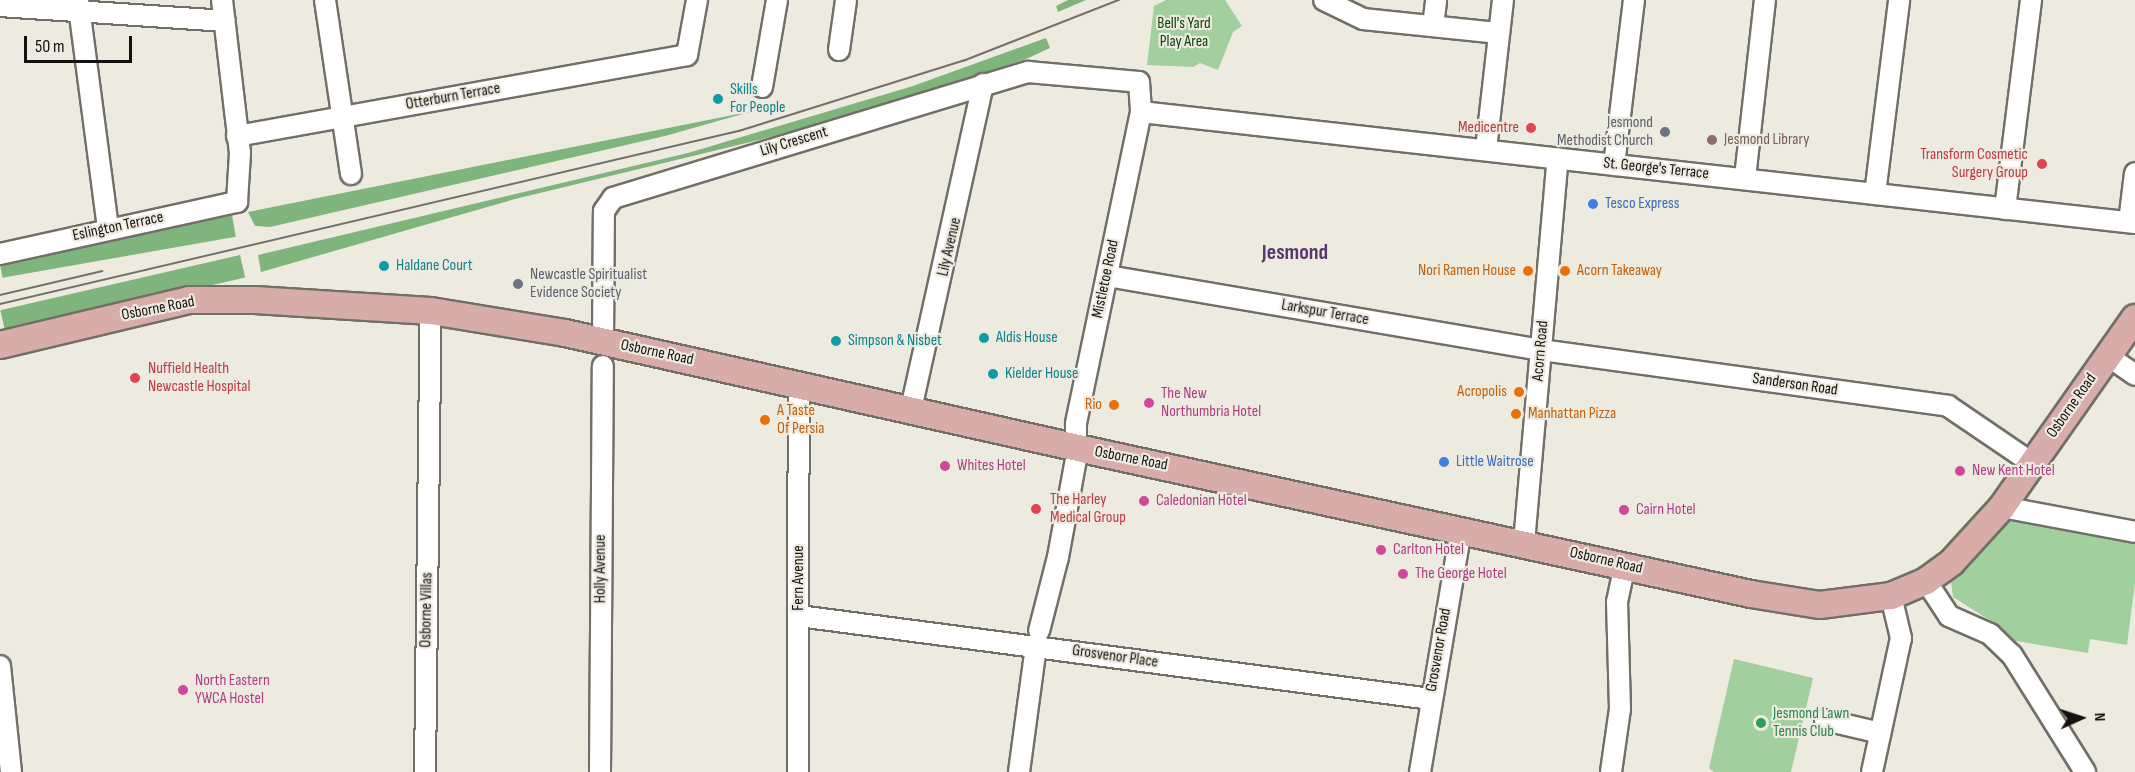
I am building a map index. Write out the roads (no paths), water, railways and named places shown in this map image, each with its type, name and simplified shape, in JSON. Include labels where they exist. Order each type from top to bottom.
[{"type":"main road","name":"Osborne Road","points":[[0,345],[189,300],[255,300],[431,311],[603,354],[799,384],[1075,447],[1820,605],[1891,596],[1926,581],[1964,551],[2002,507],[2135,318]]},
{"type":"street","points":[[222,0],[237,136]]},
{"type":"street","points":[[325,0],[351,174]]},
{"type":"street","name":"Otterburn Terrace","points":[[237,136],[687,56],[697,0]]},
{"type":"street","points":[[762,87],[777,0]]},
{"type":"street","points":[[839,50],[846,0]]},
{"type":"street","points":[[1324,0],[1363,18],[1499,33]]},
{"type":"street","points":[[1433,26],[1436,0]]},
{"type":"street","points":[[1486,149],[1503,0]]},
{"type":"street","points":[[1614,165],[1634,0]]},
{"type":"street","points":[[1745,178],[1766,0]]},
{"type":"street","points":[[1875,194],[1899,0]]},
{"type":"street","points":[[2005,209],[2031,0]]},
{"type":"street","points":[[0,6],[79,4],[224,21]]},
{"type":"street","points":[[79,4],[108,228]]},
{"type":"street","name":"Lily Crescent","points":[[607,203],[983,84],[1028,72],[1139,82],[1141,112]]},
{"type":"street","name":"Lily Avenue","points":[[911,409],[983,84]]},
{"type":"street","name":"St. George's Terrace","points":[[1141,112],[2132,222]]},
{"type":"street","name":"Mistletoe Road","points":[[1019,772],[1037,639],[1058,556],[1075,447],[1141,112]]},
{"type":"street","name":"Eslington Terrace","points":[[0,254],[108,228],[237,202],[237,136]]},
{"type":"street","name":"Acorn Road","points":[[1524,543],[1558,158]]},
{"type":"street","points":[[2132,222],[2135,173]]},
{"type":"street","name":"Holly Avenue","points":[[600,772],[603,354],[607,203]]},
{"type":"street","name":"Larkspur Terrace","points":[[1108,276],[1541,350]]},
{"type":"street","name":"Osborne Villas","points":[[425,772],[431,311]]},
{"type":"street","name":"Sanderson Road","points":[[1541,350],[1948,406],[2032,463]]},
{"type":"street","points":[[2108,356],[2135,375]]},
{"type":"street","name":"Fern Avenue","points":[[798,772],[799,384]]},
{"type":"street","points":[[2002,507],[2135,532]]},
{"type":"street","name":"Grosvenor Road","points":[[1420,772],[1461,529]]},
{"type":"street","points":[[1611,772],[1620,709],[1617,602],[1625,565]]},
{"type":"street","points":[[1926,581],[1949,616],[1990,634],[2012,655],[2085,772]]},
{"type":"street","points":[[1872,772],[1901,638],[1891,596]]},
{"type":"street","name":"Grosvenor Place","points":[[799,616],[1037,639],[1431,699]]},
{"type":"street","points":[[0,666],[11,772]]},
{"type":"street","points":[[1825,720],[1881,733]]},
{"type":"tram line","points":[[0,304],[739,131],[963,61],[1119,0]]},
{"type":"tram line","points":[[0,295],[102,271]]},
{"type":"place","name":"Skills For People","points":[[718,99]]},
{"type":"place","name":"Medicentre","points":[[1531,128]]},
{"type":"place","name":"Jesmond Methodist Church","points":[[1665,132]]},
{"type":"place","name":"Jesmond Library","points":[[1712,140]]},
{"type":"place","name":"Transform Cosmetic Surgery Group","points":[[2042,164]]},
{"type":"place","name":"Tesco Express","points":[[1593,204]]},
{"type":"place","name":"Haldane Court","points":[[384,266]]},
{"type":"place","name":"Nori Ramen House","points":[[1528,271]]},
{"type":"place","name":"Acorn Takeaway","points":[[1565,271]]},
{"type":"place","name":"Newcastle Spiritualist Evidence Society","points":[[518,284]]},
{"type":"place","name":"Aldis House","points":[[984,338]]},
{"type":"place","name":"Simpson & Nisbet","points":[[836,341]]},
{"type":"place","name":"Kielder House","points":[[993,374]]},
{"type":"place","name":"Nuffield Health Newcastle Hospital","points":[[135,378]]},
{"type":"place","name":"Acropolis","points":[[1519,392]]},
{"type":"place","name":"The New Northumbria Hotel","points":[[1149,403]]},
{"type":"place","name":"Rio","points":[[1114,405]]},
{"type":"place","name":"Manhattan Pizza","points":[[1516,414]]},
{"type":"place","name":"A Taste Of Persia","points":[[765,420]]},
{"type":"place","name":"Little Waitrose","points":[[1444,462]]},
{"type":"place","name":"Whites Hotel","points":[[945,466]]},
{"type":"place","name":"New Kent Hotel","points":[[1960,471]]},
{"type":"place","name":"Caledonian Hotel","points":[[1144,501]]},
{"type":"place","name":"The Harley Medical Group","points":[[1036,509]]},
{"type":"place","name":"Cairn Hotel","points":[[1624,510]]},
{"type":"place","name":"Carlton Hotel","points":[[1381,550]]},
{"type":"place","name":"The George Hotel","points":[[1403,574]]},
{"type":"place","name":"North Eastern YWCA Hostel","points":[[183,690]]},
{"type":"place","name":"Jesmond Lawn Tennis Club","points":[[1761,723]]},
{"type":"district","name":"Jesmond","points":[[1295,253]]},
{"type":"park label","name":"Bell's Yard Play Area","points":[[1184,33]]}]
